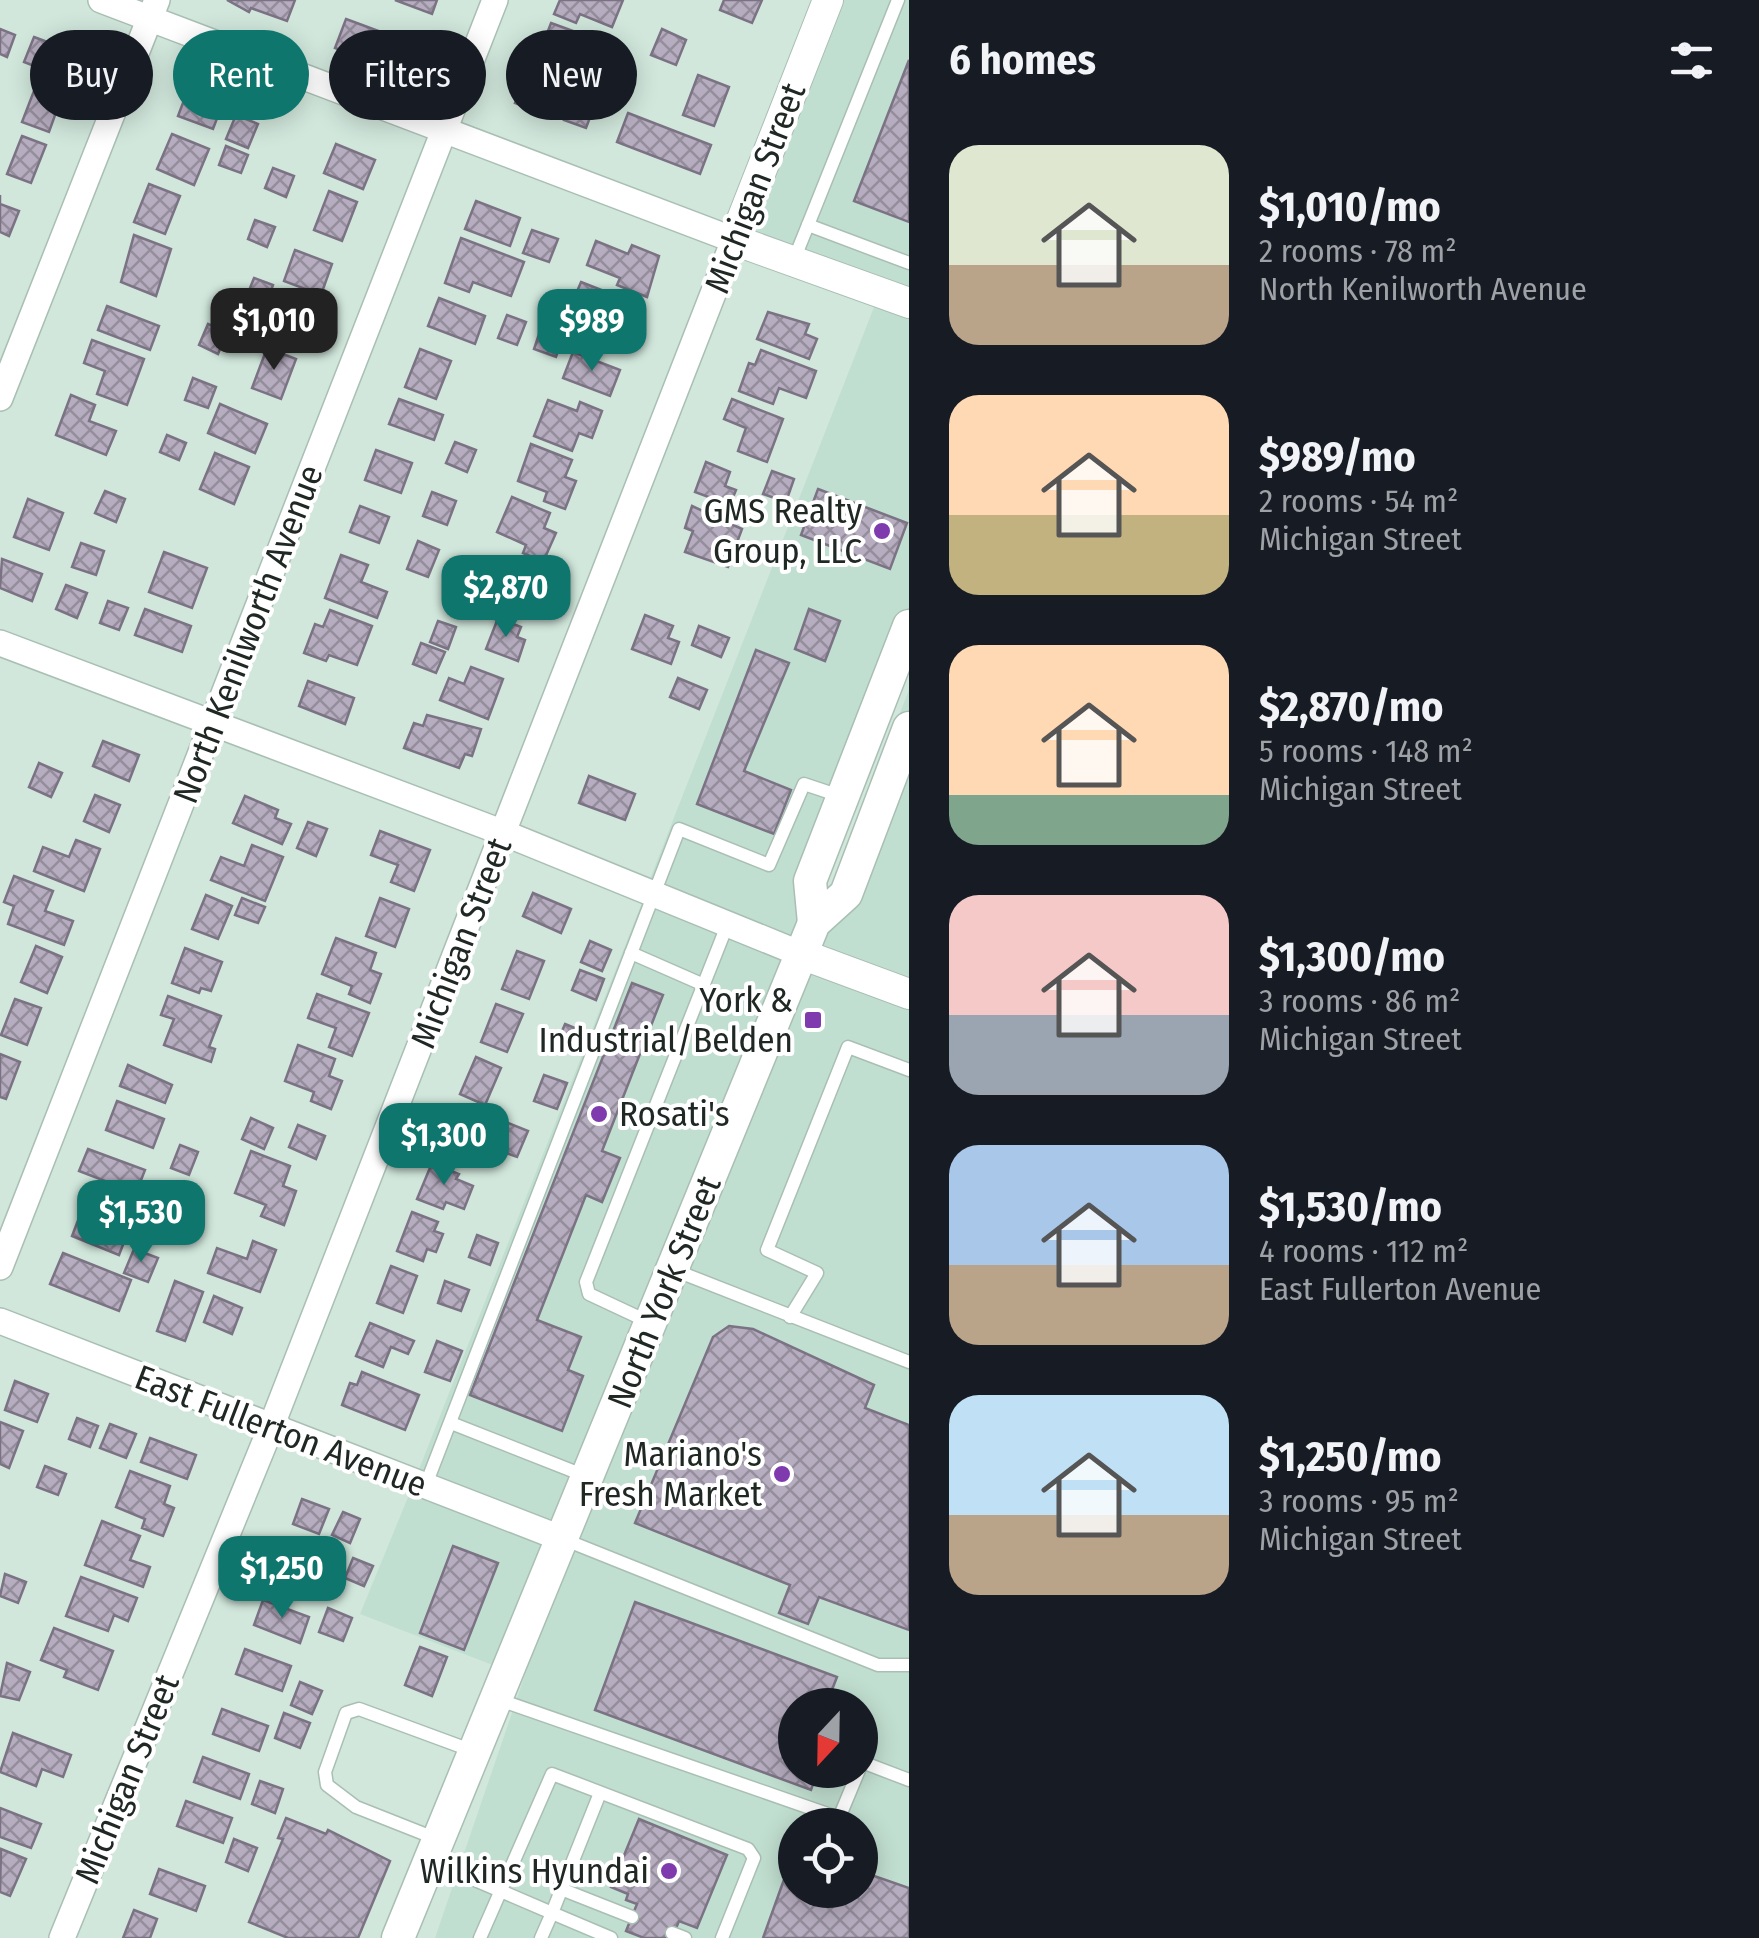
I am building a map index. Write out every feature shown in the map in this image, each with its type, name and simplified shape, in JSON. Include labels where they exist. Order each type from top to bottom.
[{"type":"main road","name":"North York Street","points":[[814,923],[810,881],[909,626]]},
{"type":"main road","name":"North York Street","points":[[398,1938],[814,923],[846,894],[909,728]]},
{"type":"street","points":[[101,0],[154,9],[444,132],[909,303]]},
{"type":"street","name":"North Kenilworth Avenue","points":[[0,1267],[495,0]]},
{"type":"street","name":"Michigan Street","points":[[62,1938],[271,1428],[828,0]]},
{"type":"street","points":[[0,398],[154,9]]},
{"type":"street","points":[[0,643],[504,833],[909,994]]},
{"type":"street","name":"East Fullerton Avenue","points":[[0,1321],[563,1540]]},
{"type":"lane","points":[[793,262],[898,0]]},
{"type":"lane","points":[[808,225],[909,263]]},
{"type":"lane","points":[[425,1486],[679,829],[769,864],[804,784],[842,798]]},
{"type":"lane","points":[[652,1324],[589,1294],[586,1282],[728,923]]},
{"type":"lane","points":[[631,954],[704,985]]},
{"type":"lane","points":[[790,1317],[817,1273],[767,1250],[848,1047],[909,1070]]},
{"type":"lane","points":[[673,1270],[909,1362]]},
{"type":"lane","points":[[451,1423],[589,1478]]},
{"type":"lane","points":[[563,1540],[878,1665],[909,1666]]},
{"type":"lane","points":[[497,1699],[840,1818],[852,1788]]},
{"type":"lane","points":[[476,1752],[359,1709],[346,1713],[325,1772],[327,1785],[356,1807],[500,1891],[611,1938]]},
{"type":"lane","points":[[878,1768],[909,1780]]},
{"type":"lane","points":[[480,1938],[552,1774],[748,1848],[754,1858],[722,1938]]},
{"type":"lane","points":[[541,1938],[600,1793]]},
{"type":"lane","points":[[561,1890],[632,1917]]},
{"type":"shaded area","points":[[836,0],[909,0],[909,294],[745,236]]},
{"type":"shaded area","points":[[878,297],[909,308],[909,658],[799,943],[648,884]]},
{"type":"shaded area","points":[[909,690],[909,1938],[435,1938],[566,1555]]},
{"type":"shaded area","points":[[645,895],[793,957],[560,1532],[416,1477]]},
{"type":"shaded area","points":[[411,1490],[554,1544],[503,1669],[360,1614]]},
{"type":"building","points":[[227,0],[295,0],[287,21],[251,8],[249,12]]},
{"type":"building","points":[[395,0],[437,0],[432,14]]},
{"type":"building","points":[[560,0],[623,0],[612,27],[580,14],[576,23],[554,14]]},
{"type":"building","points":[[724,0],[762,0],[752,23],[720,10]]},
{"type":"building","points":[[346,19],[376,30],[342,30]]},
{"type":"building","points":[[551,23],[570,30],[548,30]]},
{"type":"building","points":[[0,29],[15,35],[7,57],[0,54]]},
{"type":"building","points":[[662,29],[686,40],[676,65],[651,55]]},
{"type":"building","points":[[909,60],[909,222],[854,201]]},
{"type":"building","points":[[698,75],[729,87],[714,126],[683,115]]},
{"type":"building","points":[[30,101],[30,120],[53,120],[49,132],[22,122]]},
{"type":"building","points":[[637,116],[711,145],[700,174],[617,142],[625,120],[637,120]]},
{"type":"building","points":[[189,120],[216,120],[213,129]]},
{"type":"building","points":[[234,120],[258,124],[248,148],[226,139]]},
{"type":"building","points":[[564,120],[589,120],[586,128]]},
{"type":"building","points":[[172,134],[209,149],[194,185],[157,169]]},
{"type":"building","points":[[22,136],[46,145],[31,183],[7,174]]},
{"type":"building","points":[[336,144],[375,160],[363,189],[324,173]]},
{"type":"building","points":[[226,146],[248,155],[241,173],[219,165]]},
{"type":"building","points":[[273,168],[294,176],[286,197],[265,188]]},
{"type":"building","points":[[149,184],[180,196],[165,234],[134,222]]},
{"type":"building","points":[[329,191],[357,202],[342,241],[314,230]]},
{"type":"building","points":[[476,201],[520,218],[510,246],[465,229]]},
{"type":"building","points":[[0,204],[19,211],[9,236],[0,232]]},
{"type":"building","points":[[255,220],[275,227],[267,247],[248,239]]},
{"type":"building","points":[[532,230],[558,239],[549,262],[523,253]]},
{"type":"building","points":[[134,235],[171,249],[156,296],[121,282]]},
{"type":"building","points":[[461,238],[524,262],[511,296],[473,282],[469,292],[445,283]]},
{"type":"building","points":[[596,241],[628,254],[632,245],[659,256],[647,297],[617,285],[620,278],[587,265]]},
{"type":"building","points":[[295,250],[332,264],[321,295],[284,281]]},
{"type":"building","points":[[254,278],[273,285],[266,305],[246,298]]},
{"type":"building","points":[[581,282],[604,291],[598,307],[638,322],[627,348],[581,330],[589,307],[573,301]]},
{"type":"building","points":[[439,298],[485,316],[475,344],[428,326]]},
{"type":"building","points":[[278,303],[311,316],[300,343],[277,335],[282,322],[272,319]]},
{"type":"building","points":[[107,306],[159,326],[150,350],[98,330]]},
{"type":"building","points":[[768,312],[809,324],[805,334],[817,339],[809,359],[757,339]]},
{"type":"building","points":[[507,315],[526,322],[517,345],[498,338]]},
{"type":"building","points":[[208,324],[227,332],[218,354],[199,345]]},
{"type":"building","points":[[541,328],[563,336],[556,357],[534,349]]},
{"type":"building","points":[[92,340],[144,359],[127,405],[97,394],[105,371],[84,363]]},
{"type":"building","points":[[267,348],[296,359],[281,399],[252,388]]},
{"type":"building","points":[[420,349],[451,361],[436,399],[405,387]]},
{"type":"building","points":[[761,350],[816,371],[806,398],[779,388],[773,404],[739,391],[749,363],[755,365]]},
{"type":"building","points":[[573,352],[620,370],[610,396],[563,378]]},
{"type":"building","points":[[193,378],[216,387],[208,408],[185,400]]},
{"type":"building","points":[[71,395],[95,405],[89,421],[116,431],[106,455],[56,435]]},
{"type":"building","points":[[399,399],[443,415],[434,440],[389,424]]},
{"type":"building","points":[[732,399],[783,419],[767,462],[738,451],[746,428],[724,419]]},
{"type":"building","points":[[548,400],[577,411],[580,402],[602,411],[592,438],[579,433],[572,451],[534,436]]},
{"type":"building","points":[[220,404],[267,424],[255,453],[208,433]]},
{"type":"building","points":[[167,435],[186,443],[179,460],[160,452]]},
{"type":"building","points":[[455,442],[476,450],[467,472],[446,463]]},
{"type":"building","points":[[531,444],[572,460],[565,477],[576,481],[565,509],[544,501],[547,492],[518,481]]},
{"type":"building","points":[[376,450],[412,463],[401,493],[365,480]]},
{"type":"building","points":[[215,453],[249,467],[234,504],[200,489]]},
{"type":"building","points":[[706,462],[730,472],[725,486],[736,490],[730,505],[695,492]]},
{"type":"building","points":[[772,471],[794,479],[786,502],[763,494]]},
{"type":"building","points":[[818,489],[907,523],[890,569],[801,535]]},
{"type":"building","points":[[105,491],[125,499],[116,522],[95,513]]},
{"type":"building","points":[[432,492],[456,501],[447,525],[423,516]]},
{"type":"building","points":[[512,497],[550,513],[544,528],[556,533],[543,562],[523,553],[526,545],[497,532]]},
{"type":"building","points":[[28,499],[63,513],[49,550],[14,537]]},
{"type":"building","points":[[360,506],[389,517],[379,543],[350,532]]},
{"type":"building","points":[[692,506],[742,529],[728,567],[685,552],[693,531],[685,528]]},
{"type":"building","points":[[418,541],[439,550],[428,577],[407,569]]},
{"type":"building","points":[[81,543],[104,551],[96,575],[72,567]]},
{"type":"building","points":[[164,552],[207,568],[192,608],[149,592]]},
{"type":"building","points":[[341,555],[368,565],[361,582],[387,592],[377,618],[325,598]]},
{"type":"building","points":[[507,557],[540,570],[523,613],[475,595],[488,560],[503,566]]},
{"type":"building","points":[[2,559],[42,574],[32,601],[0,588]]},
{"type":"building","points":[[66,585],[87,593],[77,618],[56,609]]},
{"type":"building","points":[[108,601],[128,608],[119,630],[100,623]]},
{"type":"building","points":[[145,609],[191,626],[182,652],[135,635]]},
{"type":"building","points":[[809,609],[840,621],[825,661],[795,649]]},
{"type":"building","points":[[330,610],[372,626],[357,665],[329,655],[326,661],[304,653],[315,624],[323,627]]},
{"type":"building","points":[[645,615],[673,626],[668,638],[679,642],[671,664],[632,649]]},
{"type":"building","points":[[498,618],[521,627],[517,637],[525,640],[518,661],[486,649]]},
{"type":"building","points":[[438,621],[456,627],[448,649],[430,642]]},
{"type":"building","points":[[699,626],[729,638],[721,657],[692,645]]},
{"type":"building","points":[[421,643],[445,652],[436,673],[413,664]]},
{"type":"building","points":[[756,650],[789,663],[744,771],[791,790],[774,834],[697,804]]},
{"type":"building","points":[[471,667],[503,679],[488,719],[440,700],[449,678],[464,684]]},
{"type":"building","points":[[678,678],[707,690],[699,709],[670,697]]},
{"type":"building","points":[[308,681],[354,698],[345,724],[299,706]]},
{"type":"building","points":[[427,715],[481,729],[472,756],[465,754],[459,768],[404,748],[414,723],[423,726]]},
{"type":"building","points":[[103,741],[139,755],[129,781],[93,766]]},
{"type":"building","points":[[39,763],[62,773],[51,797],[29,787]]},
{"type":"building","points":[[589,776],[635,794],[625,820],[579,803]]},
{"type":"building","points":[[95,795],[120,805],[109,832],[84,821]]},
{"type":"building","points":[[245,796],[278,810],[275,818],[291,824],[282,844],[233,823]]},
{"type":"building","points":[[308,822],[327,829],[316,856],[297,848]]},
{"type":"building","points":[[380,831],[430,850],[414,891],[391,882],[398,865],[371,855]]},
{"type":"building","points":[[76,840],[100,849],[84,891],[34,871],[43,847],[69,857]]},
{"type":"building","points":[[252,845],[283,857],[265,901],[211,880],[221,857],[244,866]]},
{"type":"building","points":[[14,876],[53,891],[45,911],[73,921],[64,945],[8,924],[14,906],[4,902]]},
{"type":"building","points":[[533,893],[571,909],[561,933],[523,916]]},
{"type":"building","points":[[206,895],[232,906],[218,939],[192,929]]},
{"type":"building","points":[[242,898],[265,907],[258,923],[235,915]]},
{"type":"building","points":[[380,898],[409,909],[395,947],[366,936]]},
{"type":"building","points":[[336,938],[376,953],[370,970],[381,974],[370,1003],[349,994],[352,986],[322,974]]},
{"type":"building","points":[[590,941],[611,950],[602,971],[581,962]]},
{"type":"building","points":[[36,946],[62,957],[47,993],[21,982]]},
{"type":"building","points":[[185,948],[222,962],[211,991],[201,988],[199,993],[172,983]]},
{"type":"building","points":[[517,951],[544,961],[529,999],[502,989]]},
{"type":"building","points":[[580,970],[604,979],[596,1000],[572,990]]},
{"type":"building","points":[[632,983],[663,995],[602,1151],[620,1158],[602,1202],[586,1195],[537,1320],[581,1337],[568,1370],[583,1376],[562,1431],[470,1395]]},
{"type":"building","points":[[317,994],[369,1013],[352,1056],[329,1047],[336,1028],[308,1018]]},
{"type":"building","points":[[168,996],[221,1016],[209,1047],[215,1049],[211,1062],[164,1045],[174,1019],[161,1015]]},
{"type":"building","points":[[15,999],[41,1008],[27,1045],[1,1035]]},
{"type":"building","points":[[496,1004],[523,1014],[507,1052],[481,1042]]},
{"type":"building","points":[[565,1024],[587,1033],[577,1054],[556,1045]]},
{"type":"building","points":[[298,1045],[335,1059],[329,1076],[342,1081],[331,1109],[311,1101],[314,1092],[285,1081]]},
{"type":"building","points":[[0,1054],[20,1062],[6,1099],[0,1097]]},
{"type":"building","points":[[476,1057],[501,1068],[485,1105],[460,1094]]},
{"type":"building","points":[[128,1065],[172,1085],[165,1103],[120,1086]]},
{"type":"building","points":[[544,1075],[567,1083],[557,1109],[534,1101]]},
{"type":"building","points":[[117,1101],[164,1119],[153,1148],[106,1130]]},
{"type":"building","points":[[453,1111],[486,1125],[481,1136],[475,1133],[464,1158],[438,1146]]},
{"type":"building","points":[[251,1118],[273,1128],[264,1149],[242,1139]]},
{"type":"building","points":[[508,1123],[528,1131],[517,1157],[498,1150]]},
{"type":"building","points":[[298,1125],[325,1136],[316,1159],[289,1147]]},
{"type":"building","points":[[180,1145],[198,1152],[189,1175],[171,1168]]},
{"type":"building","points":[[88,1149],[145,1170],[136,1193],[79,1171]]},
{"type":"building","points":[[251,1151],[290,1166],[283,1186],[296,1191],[284,1225],[261,1216],[266,1205],[235,1193]]},
{"type":"building","points":[[432,1163],[459,1174],[456,1179],[473,1186],[464,1209],[446,1202],[443,1209],[417,1199]]},
{"type":"building","points":[[146,1199],[186,1214],[178,1236],[138,1221]]},
{"type":"building","points":[[84,1205],[131,1224],[119,1255],[72,1236]]},
{"type":"building","points":[[412,1212],[438,1222],[434,1231],[443,1234],[436,1252],[427,1249],[423,1261],[397,1251]]},
{"type":"building","points":[[477,1235],[498,1243],[490,1265],[469,1257]]},
{"type":"building","points":[[253,1241],[276,1250],[260,1292],[208,1273],[217,1248],[247,1259]]},
{"type":"building","points":[[134,1249],[158,1258],[148,1282],[124,1273]]},
{"type":"building","points":[[63,1253],[131,1280],[119,1311],[50,1284]]},
{"type":"building","points":[[391,1266],[417,1276],[403,1313],[377,1303]]},
{"type":"building","points":[[175,1281],[203,1292],[185,1341],[157,1331]]},
{"type":"building","points":[[445,1281],[469,1290],[461,1311],[438,1303]]},
{"type":"building","points":[[214,1296],[242,1308],[232,1334],[204,1322]]},
{"type":"building","points":[[370,1323],[414,1341],[408,1354],[391,1347],[383,1367],[356,1356]]},
{"type":"building","name":"Mariano's Fresh Market","points":[[729,1326],[753,1329],[874,1385],[865,1408],[909,1425],[909,1630],[819,1597],[808,1624],[779,1613],[790,1585],[635,1523],[713,1337]]},
{"type":"building","points":[[437,1341],[462,1351],[450,1381],[425,1372]]},
{"type":"building","points":[[362,1372],[419,1395],[405,1430],[342,1405],[350,1383],[357,1385]]},
{"type":"building","points":[[15,1381],[48,1394],[37,1422],[5,1410]]},
{"type":"building","points":[[77,1418],[98,1426],[90,1447],[69,1439]]},
{"type":"building","points":[[0,1422],[23,1431],[9,1468],[0,1464]]},
{"type":"building","points":[[110,1424],[136,1434],[126,1458],[100,1448]]},
{"type":"building","points":[[150,1438],[196,1455],[187,1479],[141,1462]]},
{"type":"building","points":[[45,1466],[66,1474],[58,1495],[37,1487]]},
{"type":"building","points":[[130,1471],[170,1486],[164,1504],[174,1508],[163,1536],[142,1528],[145,1519],[116,1507]]},
{"type":"building","points":[[302,1499],[329,1509],[319,1534],[293,1524]]},
{"type":"building","points":[[343,1512],[360,1519],[350,1543],[332,1535]]},
{"type":"building","points":[[102,1521],[140,1536],[130,1560],[150,1567],[143,1587],[85,1565]]},
{"type":"building","points":[[290,1538],[319,1549],[310,1571],[320,1575],[314,1590],[275,1574]]},
{"type":"building","points":[[453,1546],[498,1563],[464,1650],[420,1633]]},
{"type":"building","points":[[353,1558],[373,1566],[364,1586],[345,1578]]},
{"type":"building","points":[[5,1574],[26,1582],[18,1603],[0,1596]]},
{"type":"building","points":[[81,1577],[137,1598],[128,1621],[114,1615],[108,1631],[66,1616]]},
{"type":"building","points":[[263,1600],[309,1617],[300,1643],[254,1625]]},
{"type":"building","points":[[635,1602],[837,1677],[833,1688],[778,1688],[778,1778],[595,1710]]},
{"type":"building","points":[[328,1608],[352,1618],[343,1641],[319,1632]]},
{"type":"building","points":[[54,1628],[113,1651],[98,1690],[64,1677],[67,1670],[41,1660]]},
{"type":"building","points":[[420,1647],[447,1657],[432,1696],[405,1685]]},
{"type":"building","points":[[245,1649],[291,1666],[282,1691],[236,1674]]},
{"type":"building","points":[[7,1663],[30,1672],[19,1700],[0,1696]]},
{"type":"building","points":[[300,1682],[322,1691],[312,1714],[291,1705]]},
{"type":"building","points":[[222,1709],[268,1726],[259,1751],[213,1734]]},
{"type":"building","points":[[284,1713],[310,1723],[300,1748],[275,1738]]},
{"type":"building","points":[[13,1733],[71,1755],[63,1777],[42,1769],[36,1786],[0,1772]]},
{"type":"building","points":[[203,1757],[249,1774],[240,1799],[194,1782]]},
{"type":"building","points":[[260,1781],[283,1789],[275,1813],[252,1804]]},
{"type":"building","points":[[186,1801],[232,1818],[223,1843],[177,1826]]},
{"type":"building","points":[[0,1808],[41,1824],[31,1848],[0,1837]]},
{"type":"building","points":[[286,1818],[326,1834],[328,1830],[390,1861],[358,1938],[288,1938],[249,1922],[283,1839],[278,1838]]},
{"type":"building","name":"Wilkins Hyundai","points":[[639,1819],[727,1855],[697,1928],[679,1921],[672,1938],[644,1938],[626,1931],[637,1904],[626,1900],[628,1894],[611,1887]]},
{"type":"building","points":[[234,1839],[257,1848],[248,1871],[226,1862]]},
{"type":"building","points":[[1,1849],[26,1859],[10,1896],[0,1892]]},
{"type":"building","points":[[159,1869],[205,1886],[196,1911],[150,1894]]},
{"type":"building","points":[[878,1877],[909,1888],[909,1938],[763,1938],[778,1896],[778,1908],[878,1908]]},
{"type":"building","points":[[134,1910],[157,1919],[150,1938],[123,1938]]},
{"type":"place","name":"GMS Realty Group, LLC","points":[[882,531]]},
{"type":"place","name":"York & Industrial/Belden","points":[[813,1020]]},
{"type":"place","name":"Rosati's","points":[[599,1114]]},
{"type":"place","name":"Mariano's Fresh Market","points":[[782,1474]]},
{"type":"place","name":"Wilkins Hyundai","points":[[669,1871]]}]
